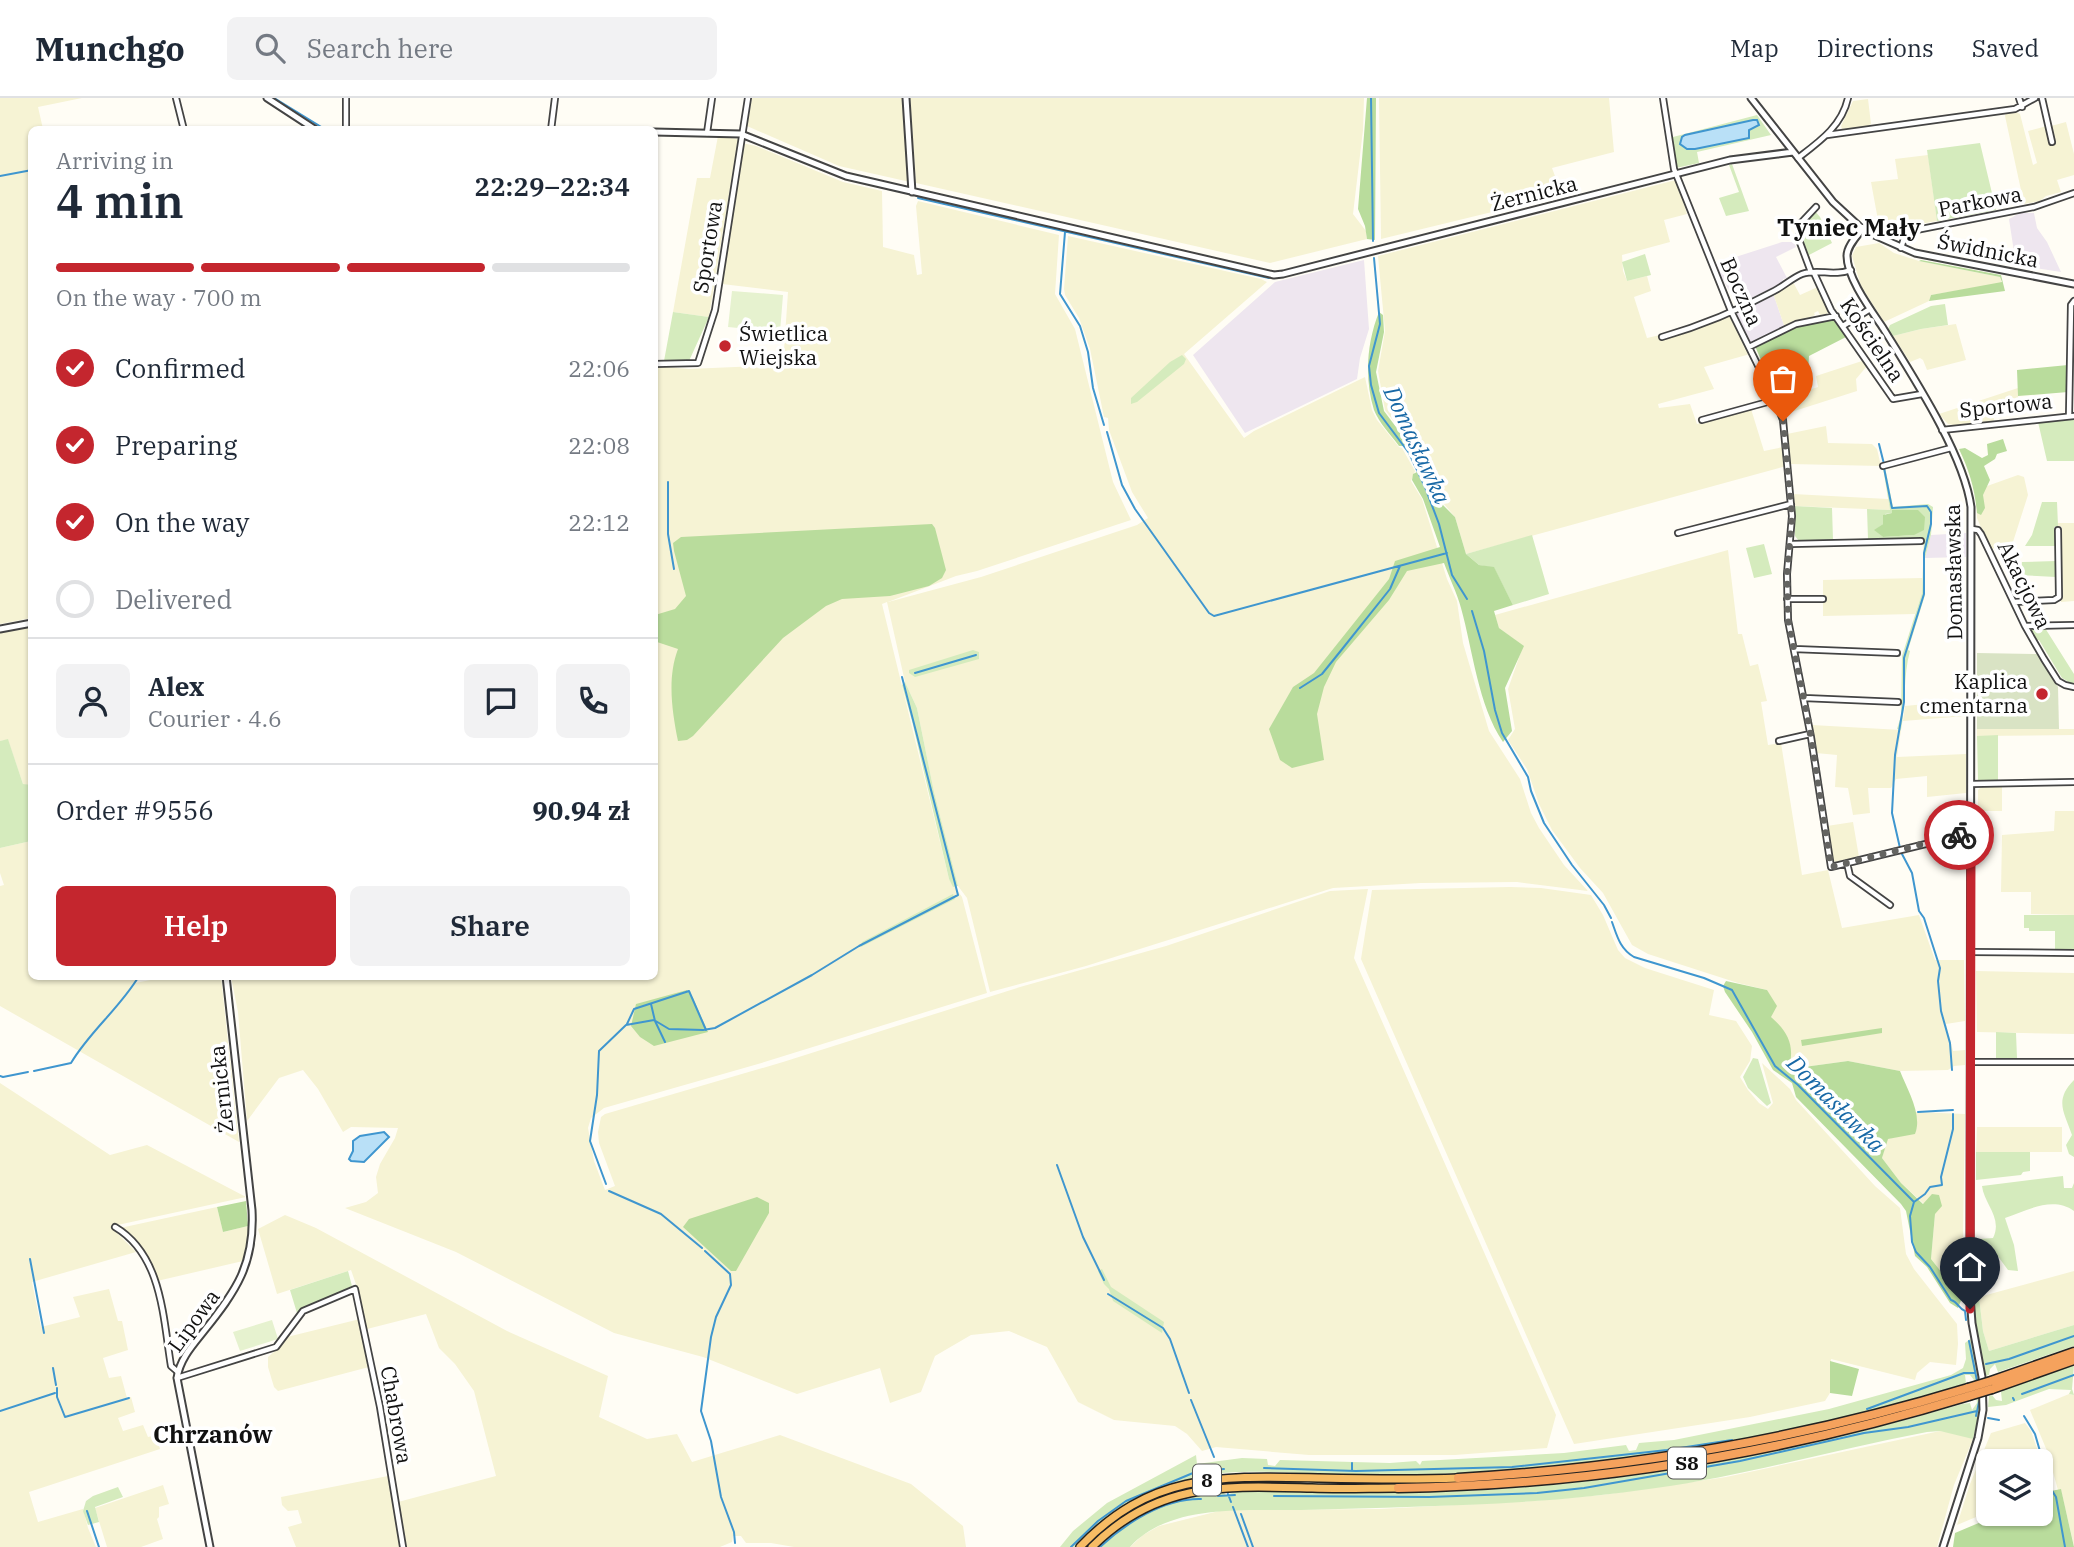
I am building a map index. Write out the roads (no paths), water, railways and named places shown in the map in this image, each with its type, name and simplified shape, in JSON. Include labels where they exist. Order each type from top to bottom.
[{"type":"highway","name":"S8","points":[[1991,1385],[2074,1352]]},
{"type":"highway","name":"S8","points":[[1398,1488],[1515,1483],[1664,1467],[1802,1441],[2074,1360]]},
{"type":"highway","name":"S8","points":[[1458,1478],[1604,1466],[1727,1448],[1968,1392]]},
{"type":"highway","name":"8","points":[[1080,1547],[1126,1508],[1181,1485],[1211,1479],[1458,1478]]},
{"type":"highway","name":"8","points":[[1092,1547],[1141,1510],[1197,1491],[1244,1486],[1398,1488]]},
{"type":"street","points":[[176,98],[183,126]]},
{"type":"street","points":[[267,98],[310,126]]},
{"type":"street","points":[[346,98],[346,126]]},
{"type":"street","points":[[552,126],[555,98]]},
{"type":"street","points":[[707,132],[712,98]]},
{"type":"street","points":[[741,134],[748,98]]},
{"type":"street","points":[[658,132],[741,134],[846,177],[912,192],[906,98]]},
{"type":"street","name":"Boczna","points":[[1663,98],[1671,158],[1676,173],[1731,311],[1783,421],[1791,504],[1788,620],[1804,698],[1829,862],[1831,867],[1847,863]]},
{"type":"street","name":"Świdnicka","points":[[1751,98],[1833,202],[1863,228],[1915,253],[2074,284]]},
{"type":"street","points":[[1798,158],[1827,135],[1844,112],[1848,98]]},
{"type":"street","points":[[2019,98],[2022,107]]},
{"type":"street","points":[[1827,135],[2022,107],[2035,98]]},
{"type":"street","points":[[2042,98],[2052,142]]},
{"type":"street","name":"Sportowa","points":[[658,364],[698,363],[715,310],[741,134]]},
{"type":"street","name":"Żernicka","points":[[912,192],[1250,270],[1283,274],[1676,173],[1748,157],[1793,152]]},
{"type":"street","name":"Parkowa","points":[[1901,248],[1906,232],[2034,207],[2074,193]]},
{"type":"street","points":[[1813,272],[1802,251],[1798,231],[1799,225],[1816,207]]},
{"type":"street","points":[[1851,270],[1847,258],[1848,250],[1863,228]]},
{"type":"street","name":"Kościelna","points":[[1662,337],[1731,311],[1774,291],[1802,274],[1833,274],[1851,270]]},
{"type":"street","name":"Domasławska","points":[[1851,270],[1870,309],[1922,394],[1951,448],[1968,487],[1972,529],[1970,1296],[1983,1398],[1981,1425],[1943,1547]]},
{"type":"street","name":"Kościelna","points":[[1813,272],[1836,316],[1893,399],[1922,394]]},
{"type":"street","points":[[2072,416],[2071,305],[2074,301]]},
{"type":"street","points":[[1843,326],[1870,309]]},
{"type":"street","points":[[1749,347],[1796,324],[1836,316]]},
{"type":"street","points":[[1702,421],[1775,400]]},
{"type":"street","name":"Sportowa","points":[[1942,429],[2072,416]]},
{"type":"street","points":[[1883,466],[1951,448]]},
{"type":"street","points":[[1678,533],[1791,504]]},
{"type":"street","name":"Akacjowa","points":[[1972,529],[1980,533],[2025,626],[2056,679],[2064,685],[2074,687]]},
{"type":"street","points":[[2014,602],[2055,600],[2059,597],[2058,530]]},
{"type":"street","points":[[1791,544],[1921,541]]},
{"type":"street","points":[[1787,599],[1823,599]]},
{"type":"street","points":[[0,629],[28,624]]},
{"type":"street","points":[[2025,626],[2074,625]]},
{"type":"street","points":[[1794,649],[1897,653]]},
{"type":"street","points":[[1804,698],[1898,702]]},
{"type":"street","points":[[1779,741],[1810,734]]},
{"type":"street","points":[[1971,785],[2074,782]]},
{"type":"street","points":[[1890,905],[1850,876],[1847,863],[1971,833]]},
{"type":"street","points":[[1970,952],[2074,953]]},
{"type":"street","name":"Żernicka","points":[[226,980],[250,1197]]},
{"type":"street","points":[[1970,1062],[2074,1062]]},
{"type":"street","name":"Lipowa","points":[[211,1547],[177,1375],[183,1359],[227,1303],[242,1277],[252,1240],[250,1197]]},
{"type":"street","points":[[115,1227],[132,1240],[149,1264],[156,1285],[171,1366],[177,1375]]},
{"type":"street","name":"Chabrowa","points":[[177,1375],[276,1347],[303,1311],[355,1289],[380,1407],[404,1547]]},
{"type":"water","points":[[1757,120],[1759,125],[1749,130],[1749,138],[1695,149],[1687,149],[1680,144],[1685,135]]},
{"type":"water","points":[[384,1132],[389,1137],[364,1162],[349,1159],[353,1151],[353,1141],[360,1136]]},
{"type":"waterway","points":[[274,98],[320,126]]},
{"type":"waterway","name":"Domasławka","points":[[1371,98],[1373,241]]},
{"type":"waterway","points":[[0,176],[28,171]]},
{"type":"waterway","points":[[918,198],[1269,278]]},
{"type":"waterway","points":[[1065,232],[1060,294],[1080,326],[1104,425]]},
{"type":"waterway","name":"Domasławka","points":[[1374,258],[1380,324],[1369,366],[1371,385],[1379,413],[1409,453],[1425,487],[1439,524],[1452,575],[1467,599]]},
{"type":"waterway","points":[[1107,432],[1122,485],[1135,509],[1209,613],[1214,616],[1447,553]]},
{"type":"waterway","points":[[1879,444],[1884,464]]},
{"type":"waterway","points":[[1884,468],[1892,508],[1927,506],[1931,512],[1924,553],[1924,594],[1904,658],[1904,702],[1895,755],[1892,813],[1900,848]]},
{"type":"waterway","points":[[668,482],[668,534],[674,569]]},
{"type":"waterway","points":[[1300,688],[1322,674],[1390,589],[1400,566]]},
{"type":"waterway","name":"Domasławka","points":[[1472,611],[1484,651],[1502,733],[1528,777],[1544,823],[1611,918]]},
{"type":"waterway","points":[[915,673],[976,655]]},
{"type":"waterway","points":[[606,1184],[590,1141],[597,1095],[599,1051],[626,1025],[654,1020],[669,1029],[715,1028],[859,946],[958,895],[902,677]]},
{"type":"waterway","points":[[1902,854],[1912,873],[1919,911],[1924,918],[1940,968],[1938,981],[1941,1011],[1950,1043],[1952,1070]]},
{"type":"waterway","name":"Domasławka","points":[[1612,922],[1622,946],[1634,957],[1704,978],[1732,990],[1775,1066],[1798,1085],[1914,1202],[1910,1216],[1912,1242],[1916,1252],[1930,1267],[1951,1300],[1965,1311],[1966,1320]]},
{"type":"waterway","points":[[34,1071],[71,1063],[136,980]]},
{"type":"waterway","points":[[627,1024],[634,1009],[689,991],[706,1030]]},
{"type":"waterway","points":[[651,1004],[655,1021],[665,1042]]},
{"type":"waterway","points":[[0,1076],[28,1072]]},
{"type":"waterway","points":[[1918,1112],[1953,1110]]},
{"type":"waterway","points":[[1914,1202],[1930,1187],[1942,1185],[1941,1177],[1953,1129],[1953,1114]]},
{"type":"waterway","points":[[1057,1165],[1083,1237],[1104,1280]]},
{"type":"waterway","points":[[609,1191],[661,1214],[702,1248]]},
{"type":"waterway","points":[[705,1251],[730,1274],[731,1285],[716,1317],[711,1337],[701,1411],[711,1441],[721,1497],[734,1532],[735,1543]]},
{"type":"waterway","points":[[30,1259],[44,1333]]},
{"type":"waterway","points":[[1108,1294],[1163,1328],[1170,1339],[1189,1393]]},
{"type":"waterway","points":[[1986,1364],[2009,1359],[2074,1336]]},
{"type":"waterway","name":"Domasławka","points":[[1969,1341],[1977,1381]]},
{"type":"waterway","points":[[53,1368],[56,1385]]},
{"type":"waterway","points":[[1867,1409],[1964,1373],[1975,1373]]},
{"type":"waterway","points":[[2022,1394],[2074,1375]]},
{"type":"waterway","points":[[57,1388],[57,1397],[65,1417],[129,1398]]},
{"type":"waterway","points":[[0,1411],[55,1393]]},
{"type":"waterway","points":[[1191,1400],[1214,1457]]},
{"type":"waterway","name":"Domasławka","points":[[1976,1416],[1979,1402]]},
{"type":"waterway","points":[[1274,1496],[1429,1497],[1537,1493],[1584,1488],[1740,1461],[1977,1411]]},
{"type":"waterway","name":"Domasławka","points":[[2024,1416],[2035,1434],[2051,1489],[2056,1497],[2065,1547]]},
{"type":"waterway","name":"Domasławka","points":[[1988,1418],[1999,1420]]},
{"type":"waterway","points":[[1264,1468],[1356,1471],[1512,1467],[1732,1440]]},
{"type":"waterway","points":[[1352,1463],[1352,1470]]},
{"type":"waterway","points":[[1211,1470],[1224,1469]]},
{"type":"waterway","points":[[1071,1547],[1098,1521],[1126,1501],[1193,1473]]},
{"type":"waterway","points":[[1228,1494],[1231,1502]]},
{"type":"waterway","points":[[1218,1496],[1235,1495]]},
{"type":"waterway","points":[[1100,1547],[1122,1529],[1160,1507],[1201,1499]]},
{"type":"waterway","points":[[1233,1507],[1248,1547]]},
{"type":"waterway","points":[[87,1511],[99,1547]]},
{"type":"waterway","points":[[1241,1514],[1253,1547]]},
{"type":"place","name":"Świetlica Wiejska","points":[[725,346]]},
{"type":"place","name":"Kaplica cmentarna","points":[[2042,694]]},
{"type":"district","name":"Tyniec Mały","points":[[1849,228]]},
{"type":"district","name":"Chrzanów","points":[[213,1435]]}]
